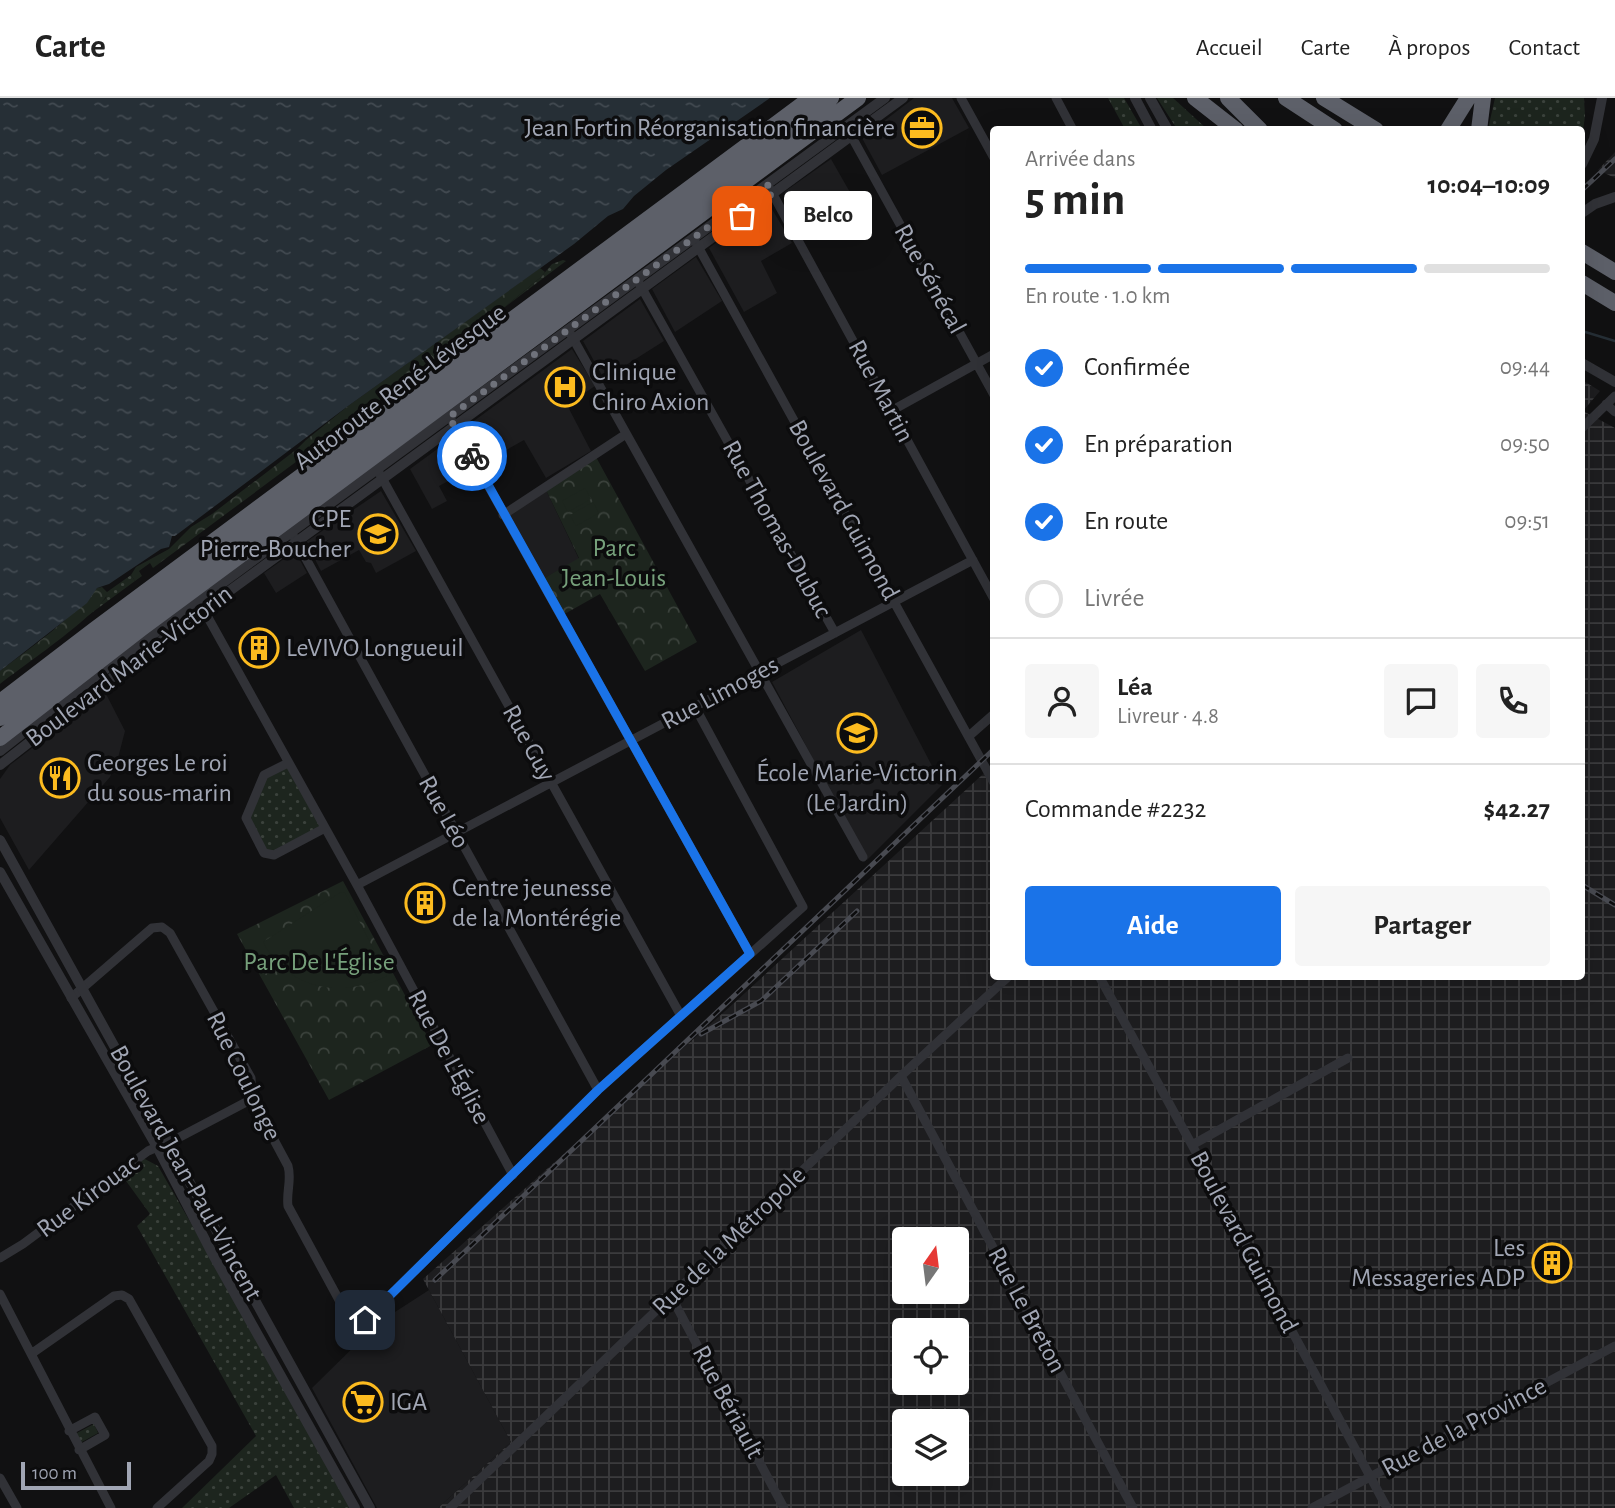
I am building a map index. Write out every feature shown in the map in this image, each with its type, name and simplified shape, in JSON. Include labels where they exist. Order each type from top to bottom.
[{"type":"highway","name":"Autoroute René-Lévesque","points":[[0,702],[811,98]]},
{"type":"highway","name":"Autoroute René-Lévesque","points":[[0,718],[146,606],[831,98]]},
{"type":"highway","points":[[0,728],[120,636],[846,98]]},
{"type":"highway","points":[[0,738],[142,628],[858,98]]},
{"type":"highway","points":[[1189,98],[1215,126]]},
{"type":"highway","points":[[1195,98],[1231,126]]},
{"type":"highway","points":[[1228,98],[1256,126]]},
{"type":"highway","points":[[1286,98],[1329,126]]},
{"type":"highway","points":[[1324,98],[1370,126]]},
{"type":"highway","points":[[1450,126],[1468,98]]},
{"type":"highway","points":[[1480,126],[1483,98]]},
{"type":"highway","points":[[1585,254],[1615,272]]},
{"type":"highway","points":[[1585,285],[1615,303]]},
{"type":"street","name":"Boulevard Marie-Victorin","points":[[0,765],[201,606],[770,189],[848,131],[885,98]]},
{"type":"street","name":"Boulevard Marie-Victorin","points":[[848,131],[903,98]]},
{"type":"street","points":[[961,98],[990,151]]},
{"type":"street","points":[[1056,98],[1071,126]]},
{"type":"street","points":[[1135,98],[1150,126]]},
{"type":"street","points":[[1150,98],[1166,126]]},
{"type":"street","points":[[1593,98],[1597,122]]},
{"type":"street","points":[[1585,158],[1592,145],[1602,98]]},
{"type":"street","name":"Rue Sénécal","points":[[848,131],[990,388]]},
{"type":"street","name":"Rue Martin","points":[[770,189],[990,592]]},
{"type":"street","points":[[1585,211],[1594,204],[1615,197]]},
{"type":"street","name":"Boulevard Guimond","points":[[696,243],[990,775]]},
{"type":"street","name":"Rue Thomas-Dubuc","points":[[640,284],[835,633]]},
{"type":"street","points":[[571,334],[863,857]]},
{"type":"street","points":[[891,411],[990,356]]},
{"type":"street","points":[[1585,365],[1615,382]]},
{"type":"street","points":[[1585,425],[1615,396]]},
{"type":"street","points":[[1606,404],[1615,412]]},
{"type":"street","points":[[452,421],[750,954]]},
{"type":"street","points":[[503,515],[626,434]]},
{"type":"street","name":"Rue Guy","points":[[380,474],[681,1016]]},
{"type":"street","name":"Rue Léo","points":[[294,537],[598,1090]]},
{"type":"street","name":"Rue Limoges","points":[[356,885],[973,560]]},
{"type":"street","name":"Boulevard Marie-Victorin","points":[[0,751],[76,691],[201,606]]},
{"type":"street","name":"Rue De L'Église","points":[[201,606],[513,1175]]},
{"type":"street","points":[[513,1175],[598,1090],[803,907],[695,707]]},
{"type":"street","points":[[969,736],[990,718]]},
{"type":"street","points":[[288,763],[264,775],[246,818],[264,853],[274,855],[325,828]]},
{"type":"street","name":"Boulevard Jean-Paul-Vincent","points":[[0,840],[83,987],[162,1145],[212,1253],[355,1508]]},
{"type":"street","name":"Boulevard Jean-Paul-Vincent","points":[[0,872],[71,998],[162,1145],[370,1508]]},
{"type":"street","name":"Rue Coulonge","points":[[71,998],[152,928],[162,927],[170,933],[251,1078],[252,1099],[288,1166],[288,1206],[351,1322],[358,1324],[365,1320],[513,1175]]},
{"type":"street","name":"Rue de la Métropole","points":[[450,1508],[1005,980]]},
{"type":"street","name":"Boulevard Guimond","points":[[1101,980],[1387,1508]]},
{"type":"street","points":[[1192,1145],[1348,1058]]},
{"type":"street","name":"Rue Le Breton","points":[[901,1076],[1133,1508]]},
{"type":"street","name":"Rue Kirouac","points":[[0,1258],[23,1244],[148,1151],[252,1099]]},
{"type":"street","points":[[0,1294],[111,1508]]},
{"type":"street","points":[[31,1354],[114,1296],[122,1295],[129,1299],[212,1446],[209,1461],[157,1508]]},
{"type":"street","name":"Rue Bériault","points":[[671,1296],[784,1508]]},
{"type":"street","name":"Rue de la Province","points":[[1312,1508],[1615,1346]]},
{"type":"street","points":[[294,1400],[305,1391]]},
{"type":"street","points":[[69,1431],[96,1417],[105,1435],[79,1450]]},
{"type":"street","points":[[0,1478],[18,1508]]},
{"type":"shaded area","points":[[914,98],[952,98],[969,128],[882,175],[862,138]]},
{"type":"shaded area","points":[[1615,152],[1615,178],[1598,170]]},
{"type":"shaded area","points":[[831,159],[851,194],[835,203],[841,214],[806,234],[784,192]]},
{"type":"shaded area","points":[[769,204],[792,243],[761,261],[777,293],[744,312],[709,248]]},
{"type":"shaded area","points":[[696,257],[722,301],[675,332],[652,289]]},
{"type":"shaded area","points":[[640,299],[664,341],[604,379],[583,341]]},
{"type":"shaded area","points":[[572,349],[595,386],[567,405],[591,451],[546,478],[524,440],[485,462],[467,426]]},
{"type":"shaded area","points":[[1585,382],[1600,391],[1585,409]]},
{"type":"shaded area","points":[[1585,412],[1615,428],[1615,1508],[438,1508],[511,1442],[423,1279],[733,1004],[990,768],[990,980],[1585,980]]},
{"type":"shaded area","points":[[451,439],[471,469],[439,486],[447,501],[432,509],[410,469]]},
{"type":"shaded area","points":[[546,490],[579,559],[541,580],[506,515]]},
{"type":"shaded area","name":"CPE Pierre-Boucher","points":[[381,491],[416,551],[376,573],[359,550],[321,571],[306,542]]},
{"type":"shaded area","points":[[295,551],[307,573],[276,593],[264,573]]},
{"type":"shaded area","name":"École Marie-Victorin (Le Jardin)","points":[[861,630],[942,785],[867,860],[772,682]]},
{"type":"shaded area","points":[[105,692],[125,731],[110,777],[29,870],[0,818],[0,779],[10,765]]},
{"type":"shaded area","points":[[429,1290],[511,1442],[438,1508],[377,1508],[312,1388],[378,1323]]},
{"type":"green space","points":[[1108,98],[1124,98],[1140,126],[1123,126]]},
{"type":"green space","points":[[1157,98],[1173,98],[1204,126],[1175,126]]},
{"type":"green space","points":[[1495,98],[1584,98],[1584,126],[1489,126]]},
{"type":"green space","points":[[566,261],[501,310],[541,277],[552,264]]},
{"type":"green space","points":[[540,268],[545,272],[541,277],[501,310],[153,568],[150,563],[139,571],[142,576],[135,581],[131,575],[136,567],[169,549],[191,527],[297,449],[348,406]]},
{"type":"green space","name":"Parc Jean-Louis","points":[[596,457],[697,642],[645,671],[600,594],[561,616],[541,580],[579,558],[546,490]]},
{"type":"green space","points":[[585,488],[591,499],[568,512],[562,501]]},
{"type":"green space","points":[[593,502],[599,513],[576,526],[570,515]]},
{"type":"green space","points":[[131,575],[135,581],[86,617],[106,598],[107,592]]},
{"type":"green space","points":[[102,587],[108,593],[90,614],[0,684],[0,671],[63,622],[97,588]]},
{"type":"green space","points":[[288,763],[325,828],[274,855],[264,853],[246,818],[264,775]]},
{"type":"green space","name":"Parc De L'Église","points":[[343,881],[432,1045],[329,1100],[237,934]]},
{"type":"green space","points":[[341,892],[345,893],[387,976],[352,987],[318,986],[287,971],[263,942]]},
{"type":"green space","points":[[143,1158],[158,1166],[355,1508],[294,1508],[276,1475],[229,1508],[182,1508],[256,1436],[137,1226],[150,1214],[121,1174]]},
{"type":"green space","points":[[94,1424],[98,1433],[80,1443],[75,1434]]},
{"type":"water","points":[[0,98],[770,98],[666,170],[634,196],[623,209],[608,216],[574,244],[172,536],[169,547],[161,549],[109,584],[97,588],[87,603],[0,671]]},
{"type":"waterway","points":[[1585,332],[1615,341]]},
{"type":"railway","points":[[1585,187],[1615,159]]},
{"type":"railway","points":[[435,1280],[990,753]]},
{"type":"railway","points":[[1585,887],[1615,905]]},
{"type":"railway","points":[[701,1034],[761,1001],[857,911]]},
{"type":"way so far","points":[[472,456],[449,417],[767,184],[773,193],[742,216]]},
{"type":"place","name":"Jean Fortin Réorganisation financière","points":[[922,128]]},
{"type":"place","name":"Belco","points":[[742,216]]},
{"type":"place","name":"Clinique Chiro Axion","points":[[565,387]]},
{"type":"place","name":"CPE Pierre-Boucher","points":[[378,534]]},
{"type":"place","name":"LeVIVO Longueuil","points":[[259,648]]},
{"type":"place","name":"École Marie-Victorin (Le Jardin)","points":[[857,733]]},
{"type":"place","name":"Georges Le roi du sous-marin","points":[[60,778]]},
{"type":"place","name":"Centre jeunesse de la Montérégie","points":[[425,903]]},
{"type":"place","name":"Les Messageries ADP","points":[[1552,1263]]},
{"type":"place","name":"IGA","points":[[363,1402]]},
{"type":"route","points":[[365,1320],[598,1090],[750,954],[472,456]]}]
